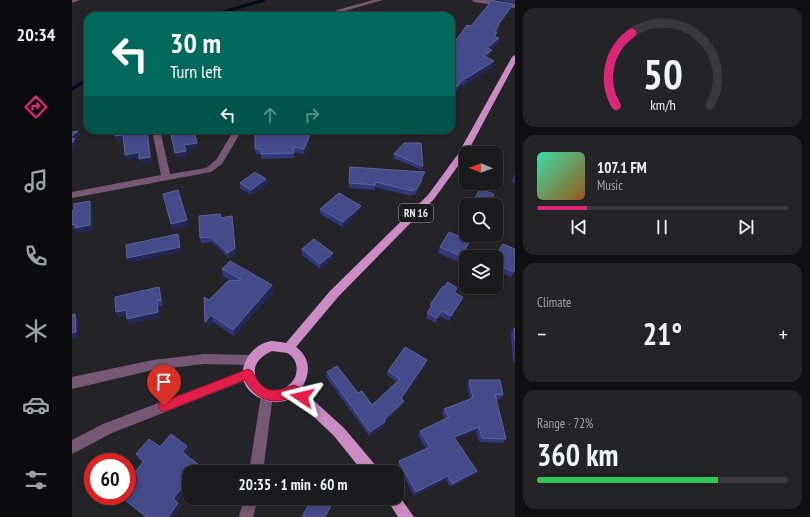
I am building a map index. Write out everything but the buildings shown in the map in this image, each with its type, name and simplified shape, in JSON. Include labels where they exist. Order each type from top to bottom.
[{"type":"main road","name":"RN 16","points":[[289,348],[334,294],[431,197],[462,155],[515,58]]},
{"type":"main road","points":[[280,346],[289,348],[296,352],[304,367],[302,379],[294,390],[277,396],[268,395],[254,387],[248,374],[251,360],[256,354],[263,348],[280,346]]},
{"type":"main road","points":[[294,390],[339,432],[366,465]]},
{"type":"main road","points":[[398,505],[407,517]]},
{"type":"street","points":[[72,1],[77,0]]},
{"type":"street","points":[[337,12],[380,0]]},
{"type":"street","points":[[474,0],[515,6]]},
{"type":"street","points":[[157,134],[166,177]]},
{"type":"street","points":[[72,195],[204,171],[214,167],[219,162],[236,134]]},
{"type":"street","points":[[72,383],[153,365],[204,359],[251,360]]},
{"type":"street","points":[[72,447],[108,428],[248,374]]},
{"type":"street","points":[[257,465],[268,395]]},
{"type":"street","points":[[246,517],[249,505]]},
{"type":"waterway","points":[[224,12],[264,0]]},
{"type":"waterway","points":[[72,89],[84,82]]},
{"type":"route","points":[[164,406],[248,374],[254,387],[260,392],[277,396],[294,390],[302,397]]}]
